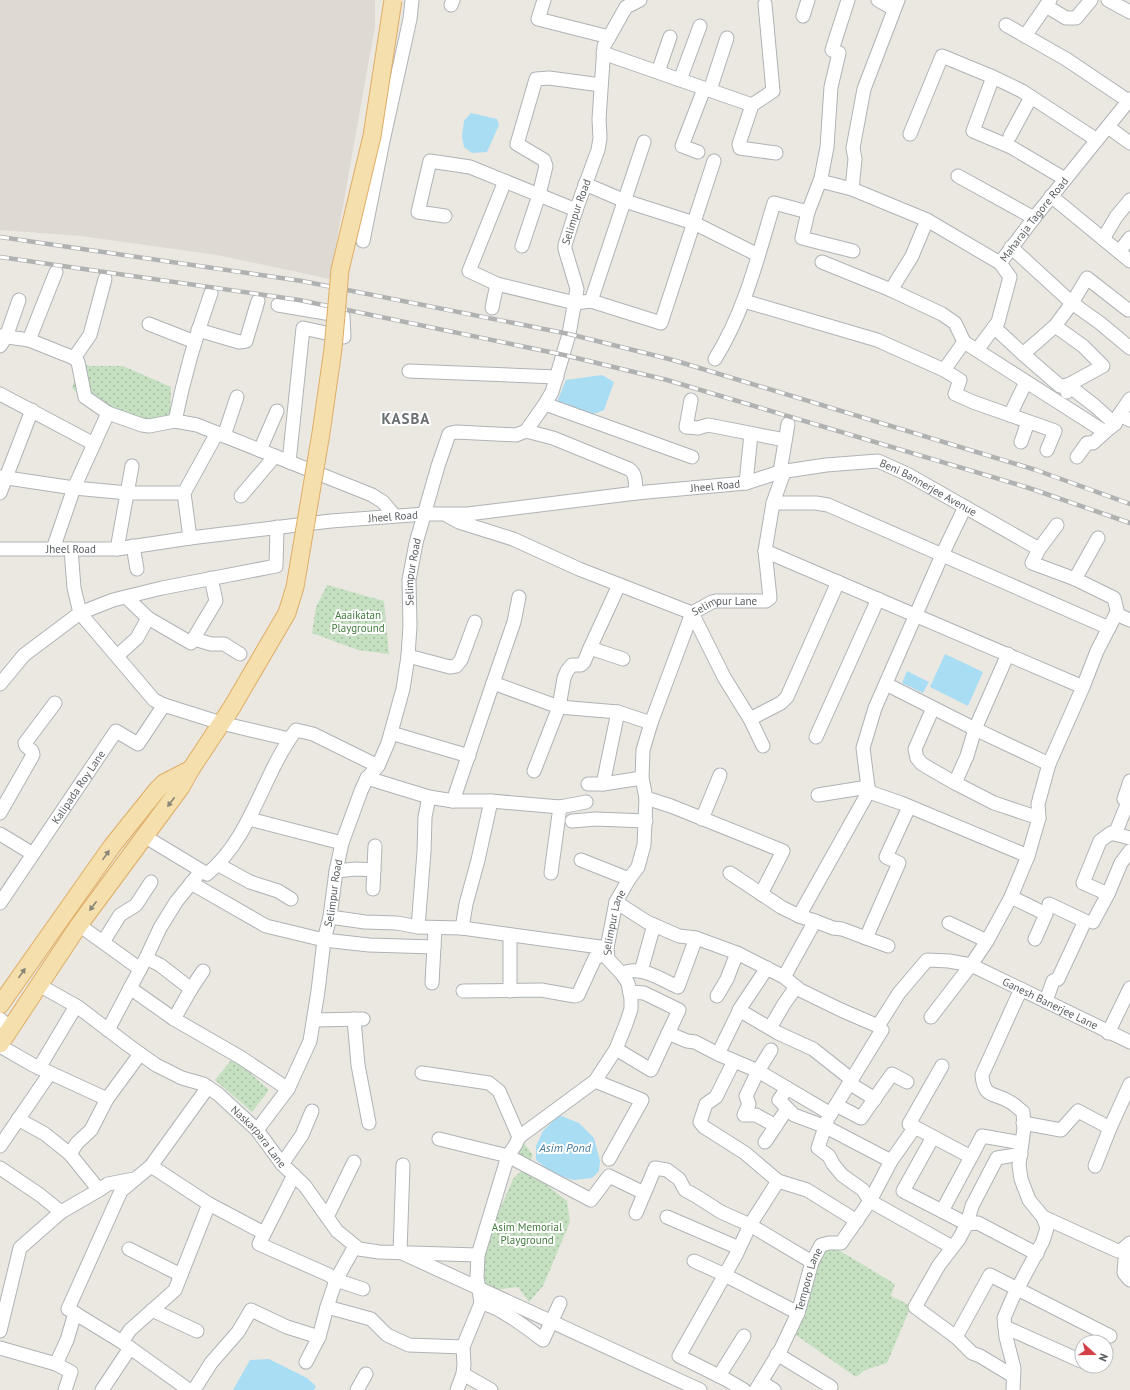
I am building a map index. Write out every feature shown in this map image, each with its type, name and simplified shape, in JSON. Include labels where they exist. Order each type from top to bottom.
[{"type":"main road","points":[[0,1045],[5,1024],[39,985],[79,925],[182,787],[191,769],[232,707],[288,613],[295,587],[322,426],[333,349],[340,270],[372,136],[393,0]]},
{"type":"main road","points":[[0,1005],[112,846],[157,790],[164,783],[191,769]]},
{"type":"street","points":[[363,241],[410,18],[412,0]]},
{"type":"street","points":[[544,0],[538,19],[609,37]]},
{"type":"street","name":"Selimpur Road","points":[[257,1130],[288,1089],[310,1041],[324,940],[330,917],[336,871],[342,844],[368,778],[378,766],[388,743],[403,689],[408,656],[410,626],[409,580],[416,543],[438,466],[449,434],[451,432],[456,432],[516,435],[526,431],[546,404],[552,392],[566,348],[577,289],[565,245],[599,145],[599,119],[604,46],[626,7],[640,0]]},
{"type":"street","points":[[803,16],[808,0]]},
{"type":"street","points":[[848,0],[832,50],[839,53],[831,87],[827,147],[820,181],[808,212],[802,238],[853,251]]},
{"type":"street","points":[[852,189],[856,159],[853,148],[864,89],[896,4],[878,0]]},
{"type":"street","points":[[1025,36],[1048,3],[1066,18],[1076,18],[1091,0]]},
{"type":"street","points":[[1108,0],[1130,12]]},
{"type":"street","points":[[765,4],[773,91],[752,105],[739,144],[740,148],[776,153]]},
{"type":"street","points":[[1006,25],[1066,59],[1130,100]]},
{"type":"street","points":[[680,80],[700,26]]},
{"type":"street","points":[[658,72],[670,37]]},
{"type":"street","points":[[698,152],[682,146],[707,90],[726,38]]},
{"type":"street","points":[[603,54],[752,105]]},
{"type":"street","points":[[910,134],[942,56],[993,77],[1022,91],[1097,140]]},
{"type":"street","points":[[993,77],[974,131],[1011,147],[1065,179]]},
{"type":"street","points":[[522,246],[539,195],[546,166],[544,160],[516,144],[536,79],[549,78],[601,85]]},
{"type":"street","points":[[1010,136],[1031,97]]},
{"type":"street","name":"Maharaja Tagore Road","points":[[977,350],[998,322],[1010,277],[1000,263],[1051,196],[1130,100]]},
{"type":"street","points":[[1108,127],[1130,143]]},
{"type":"street","points":[[591,301],[644,142]]},
{"type":"street","points":[[445,216],[418,212],[430,161],[470,167],[576,210]]},
{"type":"street","points":[[505,181],[469,271],[497,284],[575,303],[591,301],[662,323],[714,161]]},
{"type":"street","points":[[958,176],[1034,218]]},
{"type":"street","points":[[820,181],[852,189],[927,220],[1000,263]]},
{"type":"street","points":[[585,184],[625,201],[694,223],[758,255]]},
{"type":"street","points":[[1051,196],[1130,260]]},
{"type":"street","points":[[1104,239],[1116,217],[1130,200]]},
{"type":"street","points":[[715,358],[744,302],[774,203],[808,212]]},
{"type":"street","points":[[891,290],[912,256],[927,220]]},
{"type":"street","points":[[1119,252],[1130,238]]},
{"type":"street","points":[[1011,247],[1072,303],[1100,323],[1130,348]]},
{"type":"street","points":[[822,262],[891,290],[942,314],[955,323],[964,342],[1066,407],[1117,423]]},
{"type":"street","points":[[29,340],[56,272]]},
{"type":"street","points":[[1023,354],[1055,326],[1072,303],[1087,278],[1128,310]]},
{"type":"street","points":[[74,358],[90,335],[105,279]]},
{"type":"street","points":[[492,308],[497,284]]},
{"type":"street","points":[[175,421],[183,382],[196,336],[211,293]]},
{"type":"street","points":[[19,300],[2,340],[23,338],[74,358],[78,362],[86,397],[108,413],[149,426],[175,421],[197,425],[372,495],[383,502],[394,515]]},
{"type":"street","points":[[149,324],[196,336],[239,342],[246,341],[258,301]]},
{"type":"street","points":[[744,302],[877,340],[944,370],[960,380],[955,394],[972,402],[1055,431],[1047,450]]},
{"type":"street","points":[[278,305],[344,316],[344,337],[304,328],[289,462]]},
{"type":"street","points":[[994,327],[1060,386],[1068,385],[1103,366],[1083,346],[1055,326]]},
{"type":"street","points":[[944,370],[964,342]]},
{"type":"street","points":[[409,371],[557,377]]},
{"type":"street","points":[[1010,415],[1026,382]]},
{"type":"street","points":[[1066,407],[1068,385]]},
{"type":"street","points":[[1068,385],[1117,423]]},
{"type":"street","points":[[0,394],[94,444]]},
{"type":"street","points":[[190,538],[184,493],[220,434],[236,398]]},
{"type":"street","points":[[1077,457],[1087,443],[1093,443],[1117,423],[1130,399]]},
{"type":"street","points":[[691,400],[686,428],[698,428],[708,425],[785,440]]},
{"type":"street","points":[[546,404],[692,457]]},
{"type":"street","points":[[0,493],[3,478],[32,410]]},
{"type":"street","points":[[260,450],[277,411]]},
{"type":"street","points":[[53,549],[74,488],[108,413]]},
{"type":"street","points":[[1021,442],[1028,422]]},
{"type":"street","name":"Selimpur Lane","points":[[457,1390],[463,1374],[463,1347],[481,1303],[478,1277],[478,1254],[508,1156],[519,1137],[595,1081],[616,1049],[631,1009],[628,983],[608,959],[607,951],[616,902],[629,878],[638,867],[644,845],[646,798],[642,778],[643,750],[651,723],[692,614],[716,601],[768,600],[770,598],[765,551],[773,503],[782,472],[788,424]]},
{"type":"street","points":[[526,431],[553,438],[629,469],[634,475],[636,493]]},
{"type":"street","points":[[746,483],[751,434]]},
{"type":"street","points":[[241,496],[275,456]]},
{"type":"street","name":"Beni Bannerjee Avenue","points":[[782,472],[826,465],[878,461],[907,474],[1039,549]]},
{"type":"street","points":[[117,549],[132,466]]},
{"type":"street","name":"Jheel Road","points":[[0,549],[117,549],[277,527],[394,515],[468,514],[636,493],[746,483],[782,472]]},
{"type":"street","points":[[3,478],[74,488],[128,492],[184,493]]},
{"type":"street","points":[[773,503],[816,503],[828,505],[1109,628]]},
{"type":"street","points":[[799,916],[869,789],[864,748],[875,708],[942,555],[966,507]]},
{"type":"street","points":[[445,514],[460,522],[513,539],[579,569],[692,614],[724,677],[750,719],[763,746]]},
{"type":"street","points":[[931,1017],[971,965],[987,941],[1011,897],[1028,856],[1039,818],[1038,804],[1050,764],[1097,651],[1116,614],[1117,610],[1114,598],[1074,579],[1032,564],[1039,549],[1057,526]]},
{"type":"street","points":[[0,684],[24,655],[80,613],[126,597],[162,588],[276,566],[277,527]]},
{"type":"street","points":[[1074,579],[1098,538]]},
{"type":"street","points":[[133,546],[137,569]]},
{"type":"street","points":[[71,549],[74,588],[80,613],[154,700],[164,705],[221,723],[289,739]]},
{"type":"street","points":[[765,551],[916,616],[944,626],[1083,687]]},
{"type":"street","points":[[126,597],[148,618],[191,643],[216,601],[211,578]]},
{"type":"street","points":[[750,719],[781,703],[788,697],[838,582]]},
{"type":"street","points":[[534,771],[559,707],[564,678],[567,671],[572,665],[581,665],[584,662],[619,585]]},
{"type":"street","points":[[453,801],[470,756],[514,622],[519,597]]},
{"type":"street","points":[[816,737],[878,599]]},
{"type":"street","points":[[1116,614],[1130,620]]},
{"type":"street","points":[[117,656],[137,638],[148,618]]},
{"type":"street","points":[[408,656],[450,667],[456,666],[461,660],[475,622]]},
{"type":"street","points":[[194,638],[211,644],[224,644],[240,654]]},
{"type":"street","points":[[590,648],[622,659]]},
{"type":"street","points":[[955,784],[967,756],[975,729],[1008,654]]},
{"type":"street","points":[[493,684],[559,707],[618,712],[651,723]]},
{"type":"street","points":[[886,684],[975,729],[1050,764]]},
{"type":"street","points":[[0,813],[33,755],[32,751],[26,746],[26,743],[55,703]]},
{"type":"street","name":"Kalipada Roy Lane","points":[[0,903],[116,731],[138,744],[164,705]]},
{"type":"street","points":[[933,708],[915,749],[917,758],[922,764],[955,784],[994,802],[1039,818]]},
{"type":"street","points":[[603,784],[618,712]]},
{"type":"street","points":[[144,836],[208,874],[219,865],[231,849],[249,819],[289,739],[296,730],[313,734],[378,766]]},
{"type":"street","points":[[391,733],[470,756]]},
{"type":"street","points":[[702,819],[720,775]]},
{"type":"street","points":[[368,778],[429,797],[453,801],[491,801],[560,807],[586,802]]},
{"type":"street","points":[[588,784],[603,784],[642,778]]},
{"type":"street","points":[[1115,834],[1128,802],[1124,799],[1130,781]]},
{"type":"street","points":[[818,795],[869,789],[1028,856]]},
{"type":"street","points":[[418,927],[426,817],[429,797]]},
{"type":"street","points":[[646,798],[783,851],[761,894]]},
{"type":"street","points":[[462,928],[466,904],[478,860],[491,801]]},
{"type":"street","points":[[551,873],[560,807]]},
{"type":"street","points":[[866,938],[899,863],[886,857],[910,807]]},
{"type":"street","points":[[249,819],[342,844]]},
{"type":"street","points":[[572,821],[646,821]]},
{"type":"street","points":[[1108,894],[1083,883],[1100,841],[1111,833],[1130,838]]},
{"type":"street","points":[[0,834],[33,854]]},
{"type":"street","points":[[373,889],[375,846]]},
{"type":"street","points":[[1093,922],[1108,894],[1121,863],[1130,851]]},
{"type":"street","points":[[582,860],[629,878]]},
{"type":"street","points":[[219,865],[250,882],[278,891],[291,899]]},
{"type":"street","points":[[336,871],[356,869],[374,870]]},
{"type":"street","points":[[108,1030],[160,928],[176,902],[201,870]]},
{"type":"street","points":[[730,873],[781,907],[799,916],[833,928],[842,929],[888,946]]},
{"type":"street","points":[[103,942],[120,915],[136,905],[151,882]]},
{"type":"street","points":[[191,883],[266,926],[324,940],[369,945],[434,946]]},
{"type":"street","points":[[1011,897],[1046,914],[1035,939]]},
{"type":"street","points":[[616,902],[654,925],[679,936],[696,938],[737,953],[784,977],[796,987],[841,1010],[878,1026],[882,1030],[833,1109],[818,1148],[829,1156],[832,1164],[842,1175],[863,1190],[870,1201],[952,1247]]},
{"type":"street","points":[[1046,1001],[1053,981],[1058,979],[1085,921],[1049,904]]},
{"type":"street","points":[[330,917],[365,922],[397,923],[418,927],[462,928],[607,951]]},
{"type":"street","points":[[784,977],[815,921]]},
{"type":"street","points":[[949,923],[987,941]]},
{"type":"street","points":[[79,925],[103,942],[143,963],[160,965],[191,989]]},
{"type":"street","points":[[641,971],[654,925]]},
{"type":"street","points":[[432,983],[435,928]]},
{"type":"street","points":[[510,935],[510,991]]},
{"type":"street","points":[[622,974],[628,970],[641,971],[678,987],[696,938]]},
{"type":"street","points":[[463,992],[541,990],[575,996],[578,995],[595,958],[607,951]]},
{"type":"street","points":[[717,996],[727,979],[737,953]]},
{"type":"street","name":"Ganesh Banerjee Lane","points":[[878,1026],[899,994],[927,960],[949,961],[971,965],[1021,988],[1108,1033],[1130,1042]]},
{"type":"street","points":[[718,1054],[739,1010],[767,968]]},
{"type":"street","points":[[174,1019],[203,971]]},
{"type":"street","name":"Naskarpara Lane","points":[[39,985],[76,1006],[156,1065],[182,1078],[203,1084],[218,1094],[257,1130],[282,1164],[305,1186],[337,1231],[359,1249],[379,1252],[478,1254]]},
{"type":"street","points":[[770,1028],[796,987]]},
{"type":"street","points":[[130,988],[174,1019],[240,1057],[288,1089]]},
{"type":"street","points":[[1013,1390],[1014,1368],[1006,1337],[1004,1318],[1037,1254],[1047,1228],[1042,1217],[1029,1200],[1021,1179],[1019,1165],[1022,1149],[1023,1112],[1010,1102],[990,1094],[983,1085],[982,1075],[1021,988]]},
{"type":"street","points":[[1108,1033],[1130,988]]},
{"type":"street","points":[[616,1049],[651,1070],[679,1010],[644,993],[630,992]]},
{"type":"street","points":[[0,1146],[18,1119],[45,1070],[76,1006]]},
{"type":"street","points":[[739,1010],[778,1033],[813,1049],[850,1081],[875,1099]]},
{"type":"street","points":[[314,1020],[359,1019],[358,1065],[369,1123]]},
{"type":"street","points":[[668,1033],[687,1041],[695,1042],[833,1109],[861,1118],[892,1074],[906,1082]]},
{"type":"street","points":[[0,1045],[45,1070],[107,1099]]},
{"type":"street","points":[[771,1050],[746,1096],[749,1104],[744,1115],[756,1115],[776,1126]]},
{"type":"street","points":[[70,1154],[77,1143],[91,1130],[107,1099],[140,1054]]},
{"type":"street","points":[[734,1060],[716,1098],[706,1104],[700,1122],[704,1127],[745,1153],[778,1181],[807,1190],[856,1221]]},
{"type":"street","points":[[942,1066],[909,1124],[970,1156]]},
{"type":"street","points":[[422,1073],[489,1083],[499,1091],[519,1137]]},
{"type":"street","points":[[595,1081],[642,1100],[610,1159]]},
{"type":"street","points":[[1095,1166],[1130,1084]]},
{"type":"street","points":[[189,1390],[126,1345],[68,1309],[121,1191],[151,1166],[208,1087]]},
{"type":"street","points":[[787,1088],[779,1100],[794,1114],[826,1127],[891,1161]]},
{"type":"street","points":[[765,1142],[787,1109]]},
{"type":"street","points":[[282,1164],[302,1135],[312,1111]]},
{"type":"street","points":[[1023,1122],[1061,1130],[1078,1111],[1110,1128]]},
{"type":"street","points":[[18,1119],[45,1134],[70,1154],[99,1190]]},
{"type":"street","name":"Temporo Lane","points":[[759,1386],[778,1354],[798,1313],[812,1262],[821,1245],[841,1243],[870,1201],[891,1161],[915,1127]]},
{"type":"street","points":[[942,1211],[982,1136],[1022,1149]]},
{"type":"street","points":[[933,1137],[903,1191],[967,1224],[978,1223],[1037,1254]]},
{"type":"street","points":[[439,1139],[508,1156],[591,1200],[609,1176],[644,1193]]},
{"type":"street","points":[[1014,1376],[980,1356],[972,1353],[956,1336],[915,1307],[939,1265],[959,1239],[967,1224],[972,1206],[998,1158],[1022,1149]]},
{"type":"street","points":[[327,1217],[354,1162]]},
{"type":"street","points":[[403,1165],[400,1252],[700,1390]]},
{"type":"street","points":[[151,1166],[209,1204],[264,1233]]},
{"type":"street","points":[[0,1168],[40,1195],[61,1212]]},
{"type":"street","points":[[636,1213],[655,1168],[667,1170],[679,1179],[685,1190],[721,1212],[750,1225],[812,1262]]},
{"type":"street","points":[[294,1175],[258,1244],[329,1275],[336,1280],[363,1288]]},
{"type":"street","points":[[0,1331],[20,1248],[61,1212],[108,1184],[136,1179]]},
{"type":"street","points":[[744,1390],[679,1356],[725,1275],[750,1225],[778,1181]]},
{"type":"street","points":[[102,1390],[126,1345],[130,1330],[175,1290],[209,1204]]},
{"type":"street","points":[[667,1217],[739,1248]]},
{"type":"street","points":[[1042,1217],[1118,1251],[1122,1250],[1128,1245]]},
{"type":"street","points":[[1128,1245],[1124,1275],[1130,1280]]},
{"type":"street","points":[[306,1362],[319,1337],[336,1280],[356,1246]]},
{"type":"street","points":[[129,1249],[181,1275]]},
{"type":"street","points":[[694,1261],[725,1275],[798,1313]]},
{"type":"street","points":[[956,1336],[990,1275],[1106,1334]]},
{"type":"street","points":[[481,1303],[487,1304],[519,1322],[543,1340],[560,1303]]},
{"type":"street","points":[[327,1307],[371,1319],[387,1335],[409,1345],[463,1347]]},
{"type":"street","points":[[152,1310],[197,1331]]},
{"type":"street","points":[[194,1390],[211,1363],[238,1332],[251,1310],[287,1327],[319,1337]]},
{"type":"street","points":[[56,1364],[67,1340],[75,1313]]},
{"type":"street","points":[[1005,1327],[1074,1358]]},
{"type":"street","points":[[719,1376],[744,1336]]},
{"type":"street","points":[[0,1348],[56,1364],[71,1372],[65,1390]]},
{"type":"street","points":[[778,1354],[831,1387]]},
{"type":"street","points":[[636,1361],[681,1390]]},
{"type":"street","points":[[357,1390],[366,1374]]},
{"type":"street","points":[[463,1374],[491,1390]]},
{"type":"street","points":[[759,1386],[774,1390]]},
{"type":"shaded area","points":[[0,0],[375,0],[375,26],[330,279],[217,255],[81,236],[0,230]]},
{"type":"green space","points":[[80,363],[90,366],[123,366],[171,387],[170,414],[149,423],[88,404],[72,388]]},
{"type":"green space","name":"Aaaikatan Playground","points":[[327,585],[384,601],[389,654],[358,650],[312,633],[316,607]]},
{"type":"green space","points":[[233,1058],[269,1090],[252,1112],[215,1080]]},
{"type":"green space","points":[[522,1141],[533,1155],[529,1163],[515,1152]]},
{"type":"green space","name":"Asim Memorial Playground","points":[[524,1168],[567,1201],[570,1222],[543,1286],[529,1302],[518,1287],[485,1291],[481,1266],[494,1223],[513,1179]]},
{"type":"green space","points":[[835,1248],[895,1284],[891,1296],[911,1306],[887,1363],[865,1370],[856,1377],[793,1333],[817,1262],[823,1252]]},
{"type":"water","points":[[471,113],[497,119],[499,125],[487,152],[472,153],[464,147],[462,136],[464,121]]},
{"type":"water","points":[[602,375],[614,382],[604,410],[597,413],[585,414],[574,412],[556,404],[566,380]]},
{"type":"water","points":[[945,654],[983,672],[968,706],[930,687]]},
{"type":"water","points":[[907,671],[929,682],[923,693],[902,683]]},
{"type":"water","name":"Asim Pond","points":[[559,1115],[579,1123],[594,1138],[600,1161],[599,1171],[592,1178],[574,1180],[555,1175],[536,1160],[536,1146],[543,1131]]},
{"type":"water","points":[[269,1359],[307,1378],[316,1386],[314,1390],[233,1390],[250,1360]]},
{"type":"railway","points":[[0,237],[302,281],[569,334],[673,360],[1036,470],[1130,504]]},
{"type":"railway","points":[[0,257],[299,300],[564,355],[667,380],[1029,488],[1130,523]]},
{"type":"district","name":"KASBA","points":[[406,419]]}]
